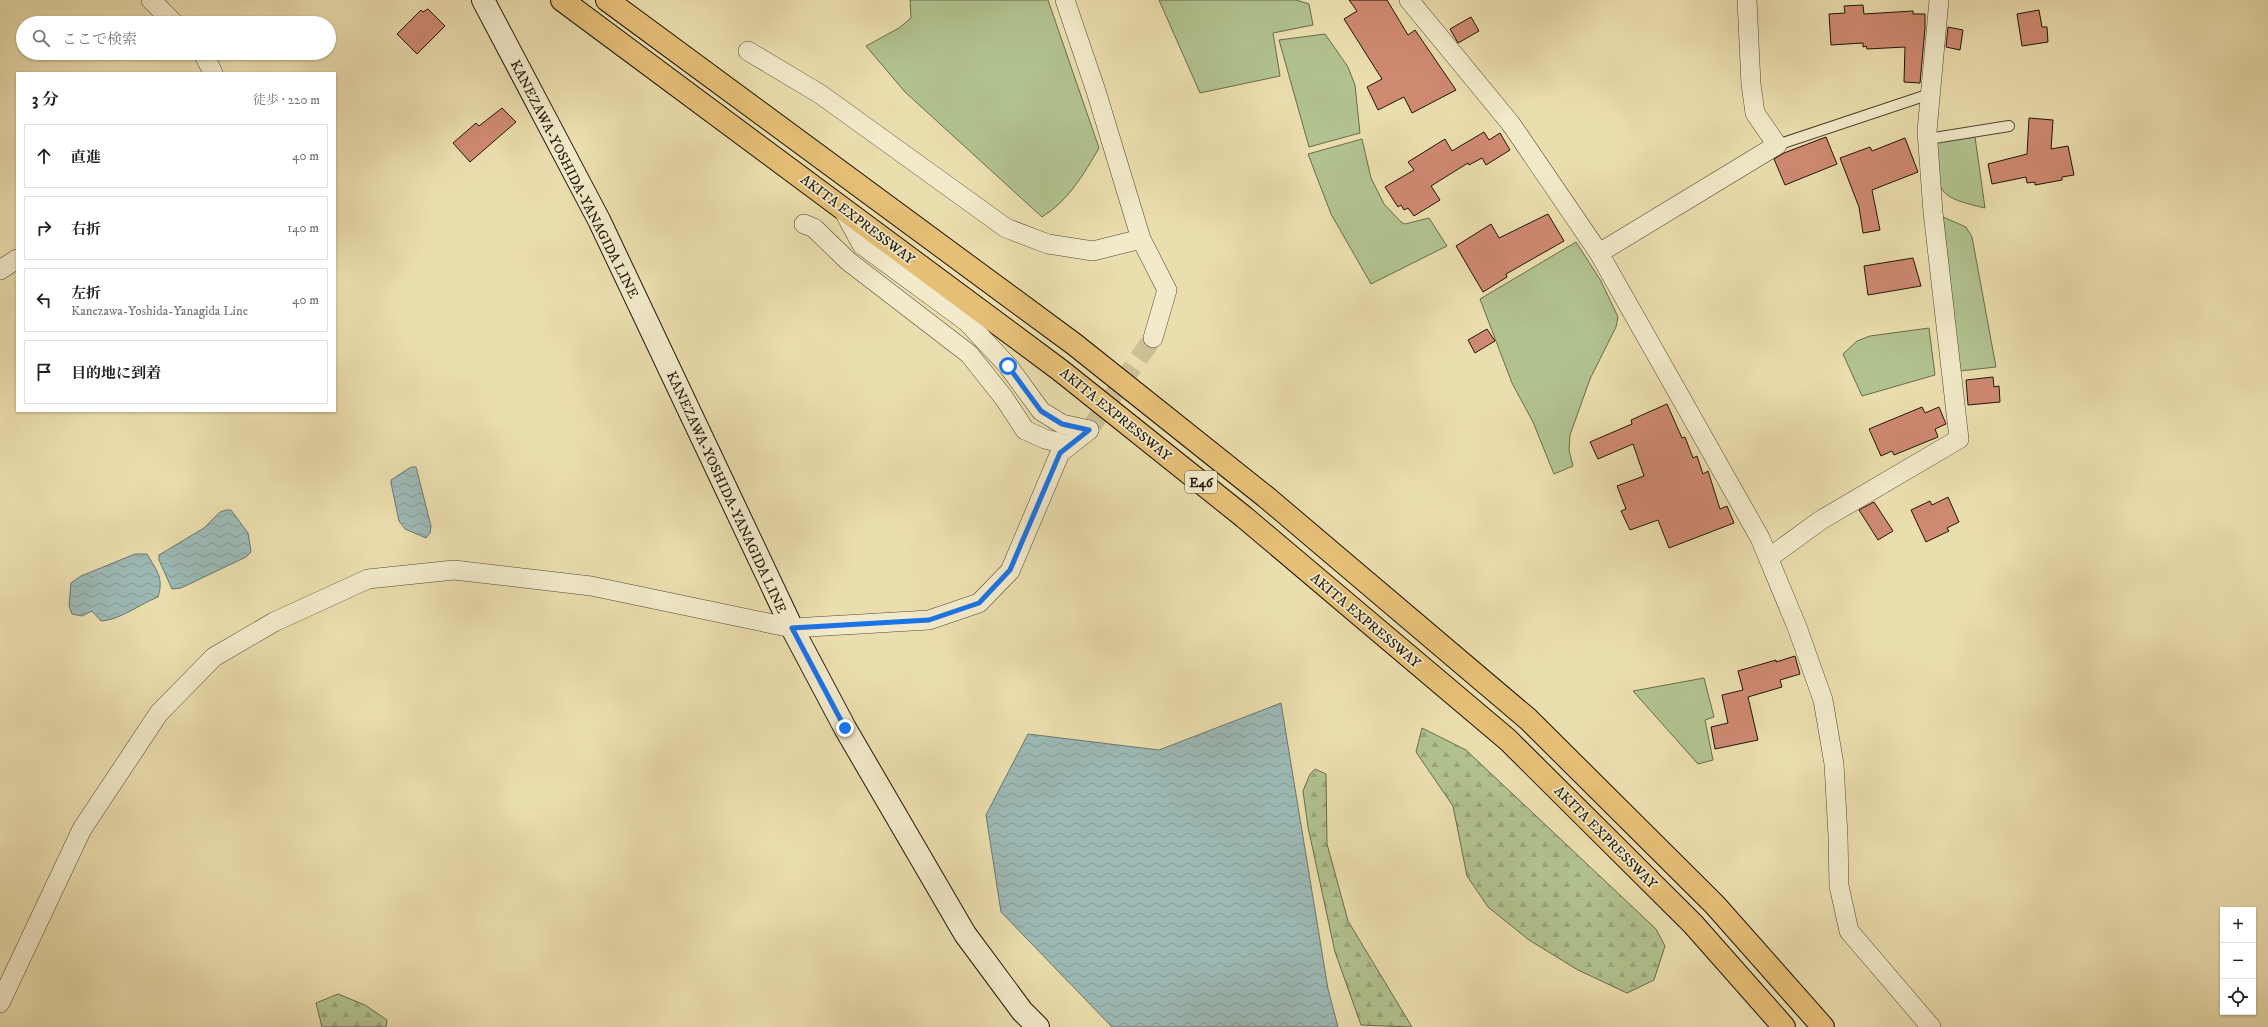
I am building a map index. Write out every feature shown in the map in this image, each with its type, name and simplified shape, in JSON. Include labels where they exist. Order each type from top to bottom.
[{"type":"highway","name":"AKITA EXPRESSWAY","points":[[562,0],[1060,370],[1238,512],[1508,740],[1693,924],[1784,1027]]},
{"type":"highway","name":"AKITA EXPRESSWAY","points":[[607,0],[1074,344],[1284,513],[1528,719],[1715,905],[1823,1027]]},
{"type":"main road","name":"KANEZAWA-YOSHIDA-YANAGIDA LINE","points":[[483,0],[599,220],[792,628],[845,728],[965,934],[1022,1011],[1038,1027]]},
{"type":"street","points":[[151,0],[167,16]]},
{"type":"street","points":[[1065,0],[1096,91],[1141,239],[1167,290],[1153,338]]},
{"type":"street","points":[[1409,0],[1511,124],[1599,253],[1770,557],[1823,700],[1834,764],[1839,886],[1849,931],[1931,1027]]},
{"type":"street","points":[[1599,253],[1777,145],[1755,113],[1747,0]]},
{"type":"street","points":[[1770,557],[1821,520],[1959,439],[1933,212],[1928,139],[1930,94],[1939,0]]},
{"type":"street","points":[[748,51],[820,94],[1006,228],[1048,244],[1093,251],[1141,239]]},
{"type":"street","points":[[206,60],[212,72]]},
{"type":"street","points":[[0,1003],[82,829],[159,713],[214,657],[282,618],[368,579],[454,570],[591,586],[792,628],[929,620],[979,603],[1010,570],[1060,453],[1089,430],[1062,424],[1041,411],[1008,366],[967,322],[862,245],[841,207]]},
{"type":"street","points":[[804,224],[814,228],[848,261],[969,354],[1004,398],[1025,430],[1045,439],[1069,445]]},
{"type":"street","points":[[0,270],[16,260]]},
{"type":"lane","points":[[1777,145],[1930,94]]},
{"type":"lane","points":[[1928,139],[2009,126]]},
{"type":"green space","points":[[910,0],[1048,0],[1099,148],[1068,195],[1051,211],[1042,217],[905,92],[866,46],[899,28],[911,18]]},
{"type":"green space","points":[[1159,0],[1296,0],[1309,4],[1313,25],[1273,33],[1280,76],[1200,93]]},
{"type":"green space","points":[[1325,34],[1348,67],[1355,85],[1360,133],[1309,147],[1279,40]]},
{"type":"green space","points":[[1975,137],[1985,208],[1956,200],[1947,195],[1942,189],[1937,172],[1934,142]]},
{"type":"green space","points":[[1362,139],[1371,178],[1384,204],[1401,222],[1405,224],[1429,218],[1447,246],[1371,284],[1331,214],[1308,154]]},
{"type":"green space","points":[[1943,217],[1966,227],[1972,237],[1996,367],[1960,371]]},
{"type":"green space","points":[[1576,242],[1601,281],[1618,317],[1616,327],[1590,379],[1570,435],[1569,450],[1573,466],[1554,474],[1533,422],[1512,383],[1480,299]]},
{"type":"green space","points":[[1929,328],[1935,375],[1862,396],[1843,354],[1857,341],[1870,336]]},
{"type":"green space","points":[[1704,678],[1714,717],[1705,720],[1713,760],[1698,764],[1633,691]]},
{"type":"green space","points":[[1422,728],[1466,750],[1656,929],[1665,946],[1654,980],[1627,993],[1578,970],[1529,940],[1488,907],[1467,876],[1453,806],[1416,752]]},
{"type":"green space","points":[[1315,769],[1326,774],[1327,844],[1348,921],[1412,1027],[1361,1025],[1335,952],[1308,827],[1303,791],[1310,774]]},
{"type":"green space","points":[[338,994],[365,1005],[387,1020],[386,1027],[322,1027],[316,1003]]},
{"type":"water","points":[[411,467],[416,467],[431,526],[430,533],[426,538],[405,529],[399,521],[391,480]]},
{"type":"water","points":[[231,510],[248,533],[251,552],[246,557],[181,588],[172,589],[159,560],[159,555],[204,528],[220,512]]},
{"type":"water","points":[[135,554],[147,554],[156,570],[160,580],[158,597],[123,615],[108,620],[101,621],[92,611],[82,616],[72,614],[69,606],[71,583],[81,576]]},
{"type":"water","points":[[1281,703],[1328,989],[1338,1027],[1112,1027],[1001,912],[986,815],[1028,734],[1159,750]]},
{"type":"building","points":[[1349,0],[1387,0],[1408,35],[1415,30],[1456,90],[1412,113],[1404,97],[1378,110],[1367,87],[1382,79],[1344,19],[1357,11]]},
{"type":"building","points":[[1863,5],[1864,14],[1913,11],[1913,14],[1925,14],[1920,83],[1904,82],[1905,47],[1867,49],[1866,46],[1863,47],[1863,43],[1831,45],[1829,14],[1845,13],[1844,6]]},
{"type":"building","points":[[428,9],[445,26],[417,54],[397,34],[421,10],[423,12]]},
{"type":"building","points":[[2039,10],[2042,27],[2047,27],[2048,42],[2022,46],[2017,14]]},
{"type":"building","points":[[1471,17],[1479,31],[1458,43],[1450,29]]},
{"type":"building","points":[[1948,27],[1963,30],[1960,50],[1946,47]]},
{"type":"building","points":[[502,108],[516,122],[470,162],[453,143],[476,123],[479,126]]},
{"type":"building","points":[[2029,118],[2053,120],[2051,149],[2068,146],[2074,175],[2062,177],[2062,180],[2035,185],[2035,182],[2027,183],[2026,177],[1992,184],[1988,164],[2027,154]]},
{"type":"building","points":[[1484,132],[1489,140],[1500,133],[1510,150],[1486,165],[1482,158],[1469,165],[1468,163],[1431,186],[1440,200],[1414,216],[1408,208],[1404,210],[1401,205],[1398,207],[1385,187],[1414,170],[1408,162],[1445,139],[1452,151]]},
{"type":"building","points":[[1826,137],[1837,164],[1785,185],[1774,159],[1784,153]]},
{"type":"building","points":[[1905,138],[1918,172],[1872,190],[1880,230],[1863,233],[1859,207],[1840,158],[1870,147],[1872,151]]},
{"type":"building","points":[[1548,214],[1564,241],[1506,274],[1507,277],[1483,292],[1456,246],[1491,224],[1499,238]]},
{"type":"building","points":[[1913,258],[1921,286],[1868,295],[1864,266]]},
{"type":"building","points":[[1487,329],[1495,341],[1475,353],[1468,340]]},
{"type":"building","points":[[1993,377],[1994,387],[1999,386],[2000,402],[1968,405],[1966,380]]},
{"type":"building","points":[[1667,404],[1682,438],[1685,437],[1693,458],[1697,456],[1703,474],[1708,471],[1720,509],[1727,506],[1734,523],[1669,548],[1658,520],[1630,530],[1621,511],[1626,509],[1617,486],[1644,476],[1633,444],[1598,459],[1590,442],[1632,424],[1631,420]]},
{"type":"building","points":[[1922,407],[1925,413],[1939,407],[1946,424],[1935,429],[1938,437],[1894,455],[1892,451],[1881,456],[1869,429]]},
{"type":"building","points":[[1948,497],[1959,522],[1947,528],[1949,531],[1926,542],[1911,510],[1930,501],[1932,505]]},
{"type":"building","points":[[1874,502],[1893,531],[1878,540],[1859,510]]},
{"type":"building","points":[[1795,656],[1800,674],[1780,680],[1782,687],[1748,697],[1758,740],[1715,749],[1711,727],[1728,723],[1722,695],[1743,690],[1738,671]]},
{"type":"tunnel","points":[[1089,430],[1153,338]]},
{"type":"route","points":[[845,728],[792,628],[929,620],[979,603],[1010,570],[1060,453],[1089,430],[1062,424],[1041,411],[1030,399],[1008,366]]}]
